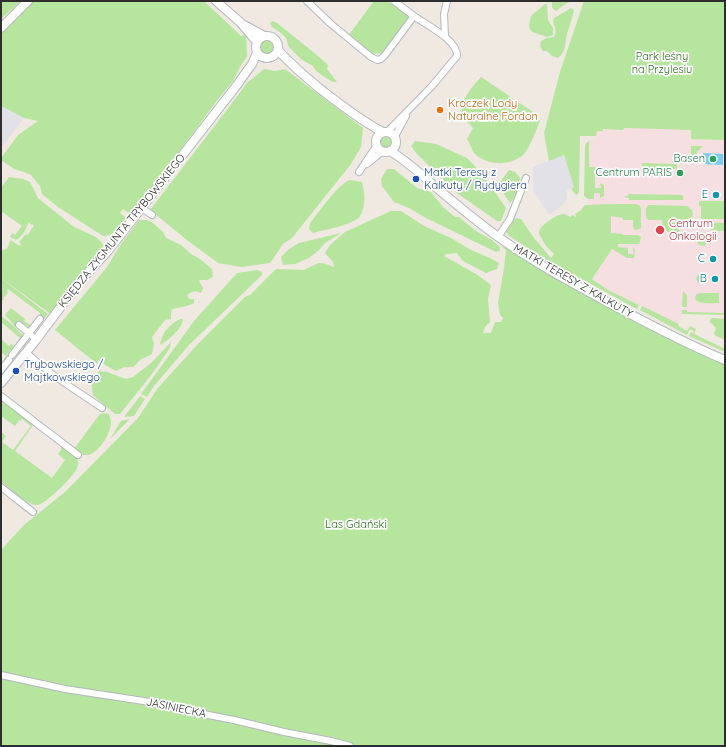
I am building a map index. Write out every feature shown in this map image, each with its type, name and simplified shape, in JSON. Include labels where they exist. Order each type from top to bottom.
[{"type":"street","points":[[1,28],[28,1]]},
{"type":"street","points":[[216,1],[240,22],[257,42]]},
{"type":"street","points":[[307,1],[331,24],[377,60],[381,59],[385,55],[414,16]]},
{"type":"street","points":[[360,171],[383,141],[457,56],[456,49],[445,36],[394,1]]},
{"type":"street","points":[[445,36],[444,14],[447,1]]},
{"type":"street","points":[[240,22],[264,36],[269,36],[275,39],[278,45],[276,53],[269,58],[261,56],[256,50],[257,42],[264,36]]},
{"type":"street","name":"MATKI TERESY Z KALKUTY","points":[[276,53],[353,114],[397,155],[466,213],[498,237],[534,261],[571,282],[667,333],[725,360]]},
{"type":"street","name":"KSIĘDZA ZYGMUNTA TRYBOWSKIEGO","points":[[1,382],[36,340],[80,282],[108,251],[261,56]]},
{"type":"street","points":[[383,141],[394,148],[396,140],[411,108]]},
{"type":"street","name":"MATKI TERESY Z KALKUTY","points":[[383,141],[393,134],[414,168]]},
{"type":"street","points":[[498,237],[510,219],[526,178]]},
{"type":"street","points":[[142,208],[152,215]]},
{"type":"street","points":[[1,370],[40,319]]},
{"type":"street","points":[[19,325],[36,340]]},
{"type":"street","points":[[26,352],[34,360],[102,408]]},
{"type":"street","points":[[1,396],[78,455]]},
{"type":"street","points":[[1,487],[33,512]]},
{"type":"street","name":"JASINIECKA","points":[[1,675],[65,689],[150,702],[350,746]]},
{"type":"shaded area","points":[[1,106],[24,118],[1,148]]},
{"type":"shaded area","name":"Centrum Onkologii","points":[[725,125],[725,315],[682,314],[679,324],[608,290],[592,279],[588,209],[588,142],[595,141],[596,129]]},
{"type":"shaded area","points":[[564,155],[575,187],[567,190],[567,198],[563,205],[549,215],[533,190],[533,167]]},
{"type":"green space","points":[[1,1],[21,1],[1,19]]},
{"type":"green space","points":[[32,1],[204,1],[241,36],[246,35],[247,56],[233,81],[158,180],[130,214],[123,209],[120,213],[126,218],[113,233],[107,236],[103,236],[58,207],[42,194],[40,186],[31,175],[14,169],[1,160],[18,135],[38,121],[24,118],[1,106],[1,32]]},
{"type":"green space","points":[[374,1],[387,1],[407,14],[409,20],[393,42],[382,53],[370,54],[348,36]]},
{"type":"green space","points":[[552,1],[571,1],[556,11],[552,8]]},
{"type":"green space","name":"Park leśny na Przylesiu","points":[[584,1],[725,1],[725,140],[691,139],[691,130],[627,128],[624,128],[623,130],[603,129],[603,131],[597,131],[596,136],[580,136],[579,191],[576,195],[571,189],[574,187],[564,155],[549,161],[544,133],[560,72]]},
{"type":"green space","points":[[547,4],[548,20],[553,28],[553,35],[547,37],[532,32],[529,25],[531,16]]},
{"type":"green space","points":[[571,8],[574,10],[565,47],[561,56],[558,58],[552,56],[547,51],[543,51],[540,47],[541,41],[554,37],[555,30],[553,19]]},
{"type":"green space","points":[[272,21],[277,23],[328,65],[327,69],[337,82],[333,82],[326,78],[316,71],[313,66],[302,60],[289,47],[286,38],[272,27],[270,23]]},
{"type":"green space","points":[[267,40],[272,42],[274,47],[272,52],[267,54],[262,52],[260,47],[262,42]]},
{"type":"green space","points":[[264,69],[275,71],[285,69],[363,128],[361,147],[351,164],[292,238],[283,244],[270,263],[241,267],[218,263],[150,210],[247,83]]},
{"type":"green space","points":[[481,77],[536,114],[540,120],[526,151],[519,158],[513,161],[494,163],[481,159],[476,155],[467,139],[473,128],[463,116],[462,106],[467,95]]},
{"type":"green space","points":[[387,134],[392,136],[394,141],[392,146],[387,148],[382,146],[380,141],[382,136]]},
{"type":"green space","points":[[415,141],[436,144],[467,158],[484,176],[506,208],[501,221],[497,221],[457,193],[417,154],[411,146]]},
{"type":"green space","points":[[589,141],[589,167],[595,167],[595,188],[601,188],[600,183],[604,185],[604,196],[600,198],[600,193],[594,193],[594,199],[588,199],[584,196],[585,146]]},
{"type":"green space","points":[[691,146],[703,146],[697,152],[695,159],[691,159]]},
{"type":"green space","points":[[642,163],[677,164],[677,169],[642,168]]},
{"type":"green space","points":[[387,169],[394,169],[417,188],[431,192],[443,207],[455,217],[459,217],[476,231],[492,240],[500,247],[500,251],[496,252],[426,218],[409,208],[394,202],[382,186],[381,179]]},
{"type":"green space","points":[[509,170],[515,172],[520,178],[516,195],[510,203],[498,185]]},
{"type":"green space","points":[[9,177],[23,179],[30,182],[38,198],[74,227],[96,237],[104,245],[52,315],[1,278],[1,250],[8,247],[10,240],[20,246],[21,244],[19,242],[26,234],[28,235],[34,225],[30,224],[29,222],[22,235],[16,240],[10,237],[12,233],[15,235],[22,226],[1,211],[1,188]]},
{"type":"green space","points":[[350,180],[362,182],[364,199],[360,216],[345,225],[313,233],[309,229],[310,223],[335,192],[345,182]]},
{"type":"green space","points":[[628,194],[683,195],[683,200],[629,200],[629,198],[625,197],[628,196]]},
{"type":"green space","points":[[699,201],[725,201],[725,219],[701,219],[701,206],[699,206]]},
{"type":"green space","points":[[636,204],[640,206],[641,227],[640,229],[635,230],[633,227],[633,220],[623,220],[623,218],[611,216],[611,233],[638,235],[641,237],[640,242],[639,244],[618,244],[618,247],[628,248],[628,254],[634,254],[634,248],[635,250],[634,258],[627,258],[612,249],[592,279],[608,290],[639,305],[637,309],[546,260],[508,235],[506,231],[512,221],[516,218],[521,219],[534,238],[551,258],[554,254],[546,246],[539,234],[540,229],[545,224],[562,214],[566,214],[570,217],[573,215],[575,217],[575,214],[585,205]]},
{"type":"green space","points":[[648,205],[687,206],[693,213],[690,219],[680,221],[679,232],[667,232],[662,231],[662,220],[649,220],[646,218],[646,209]]},
{"type":"green space","name":"Las Gdański","points":[[391,211],[401,211],[424,226],[499,263],[497,269],[486,273],[463,261],[457,253],[446,254],[444,256],[476,274],[491,285],[488,299],[490,322],[485,327],[483,333],[491,333],[495,322],[501,322],[503,318],[500,315],[498,303],[506,250],[503,248],[504,245],[725,364],[725,746],[1,746],[1,550],[24,525],[65,492],[138,418],[157,389],[197,345],[245,297],[250,295],[276,269],[304,270],[318,263],[323,263],[334,267],[333,262],[325,253],[330,245],[345,232]]},
{"type":"green space","points":[[139,220],[147,220],[153,223],[163,232],[166,238],[181,245],[191,254],[200,259],[212,269],[213,277],[207,280],[199,281],[203,288],[201,293],[194,291],[187,295],[189,299],[194,299],[194,303],[172,309],[171,319],[165,320],[152,337],[154,344],[152,354],[140,360],[133,367],[124,367],[116,371],[98,360],[98,364],[96,363],[55,330],[107,267],[121,244]]},
{"type":"green space","points":[[700,222],[725,223],[725,231],[711,231],[711,228],[709,227],[703,228]]},
{"type":"green space","points":[[701,232],[706,233],[706,239],[701,240],[706,241],[705,246],[699,245],[697,242],[697,235]]},
{"type":"green space","points":[[341,233],[325,243],[309,258],[295,264],[283,265],[281,257],[288,250],[299,243]]},
{"type":"green space","points":[[257,270],[262,272],[262,275],[189,345],[154,386],[147,397],[141,394],[194,321],[237,273]]},
{"type":"green space","points":[[699,274],[705,274],[705,284],[700,284],[697,281],[696,278]]},
{"type":"green space","points":[[2,279],[48,314],[41,323],[39,316],[40,313],[8,289],[8,293],[3,298],[4,299],[1,303]]},
{"type":"green space","points":[[683,291],[687,295],[687,307],[682,307]]},
{"type":"green space","points":[[700,293],[719,293],[719,303],[705,303],[696,300],[696,295]]},
{"type":"green space","points":[[642,306],[679,324],[678,326],[687,331],[690,326],[696,329],[694,334],[725,349],[725,352],[689,336],[691,332],[693,333],[694,331],[690,329],[687,335],[640,310]]},
{"type":"green space","points":[[11,308],[25,319],[24,321],[32,326],[30,328],[20,321],[15,327],[5,315]]},
{"type":"green space","points":[[682,310],[687,310],[687,312],[725,313],[725,315],[682,314]]},
{"type":"green space","points":[[1,316],[22,334],[20,340],[20,338],[1,322]]},
{"type":"green space","points":[[180,319],[183,319],[178,330],[160,345],[162,336],[167,329]]},
{"type":"green space","points":[[710,319],[725,319],[725,340],[716,336],[714,333],[716,328],[710,322]]},
{"type":"green space","points":[[1,339],[9,346],[11,344],[14,346],[7,354],[9,356],[6,360],[4,359],[6,356],[1,352]]},
{"type":"green space","points":[[171,342],[170,348],[152,374],[120,414],[115,414],[93,395],[91,381],[94,375],[100,371],[126,379],[133,377],[151,363]]},
{"type":"green space","points":[[140,396],[145,399],[134,416],[124,417]]},
{"type":"green space","points":[[1,399],[33,425],[15,451],[52,478],[65,460],[58,454],[61,450],[61,446],[69,450],[77,459],[77,469],[73,475],[41,504],[33,505],[29,503],[18,496],[1,481],[1,432],[6,436],[2,442],[13,450],[31,426],[22,419],[20,421],[19,420],[15,426],[1,416]]},
{"type":"green space","points":[[100,414],[109,414],[111,424],[101,446],[89,455],[83,455],[74,449]]},
{"type":"green space","points":[[130,419],[110,439],[121,421]]},
{"type":"water","name":"Basen","points":[[703,153],[723,154],[723,165],[703,164]]},
{"type":"place","name":"Kroczek Lody Naturalne Fordon","points":[[440,110]]},
{"type":"place","name":"Basen","points":[[713,159]]},
{"type":"place","name":"Centrum PARIS","points":[[680,173]]},
{"type":"place","name":"Matki Teresy z Kalkuty / Rydygiera","points":[[416,179]]},
{"type":"place","name":"E","points":[[716,195]]},
{"type":"place","name":"Centrum Onkologii","points":[[660,230]]},
{"type":"place","name":"C","points":[[713,259]]},
{"type":"place","name":"B","points":[[715,279]]},
{"type":"place","name":"Trybowskiego / Majtkowskiego","points":[[16,371]]}]
